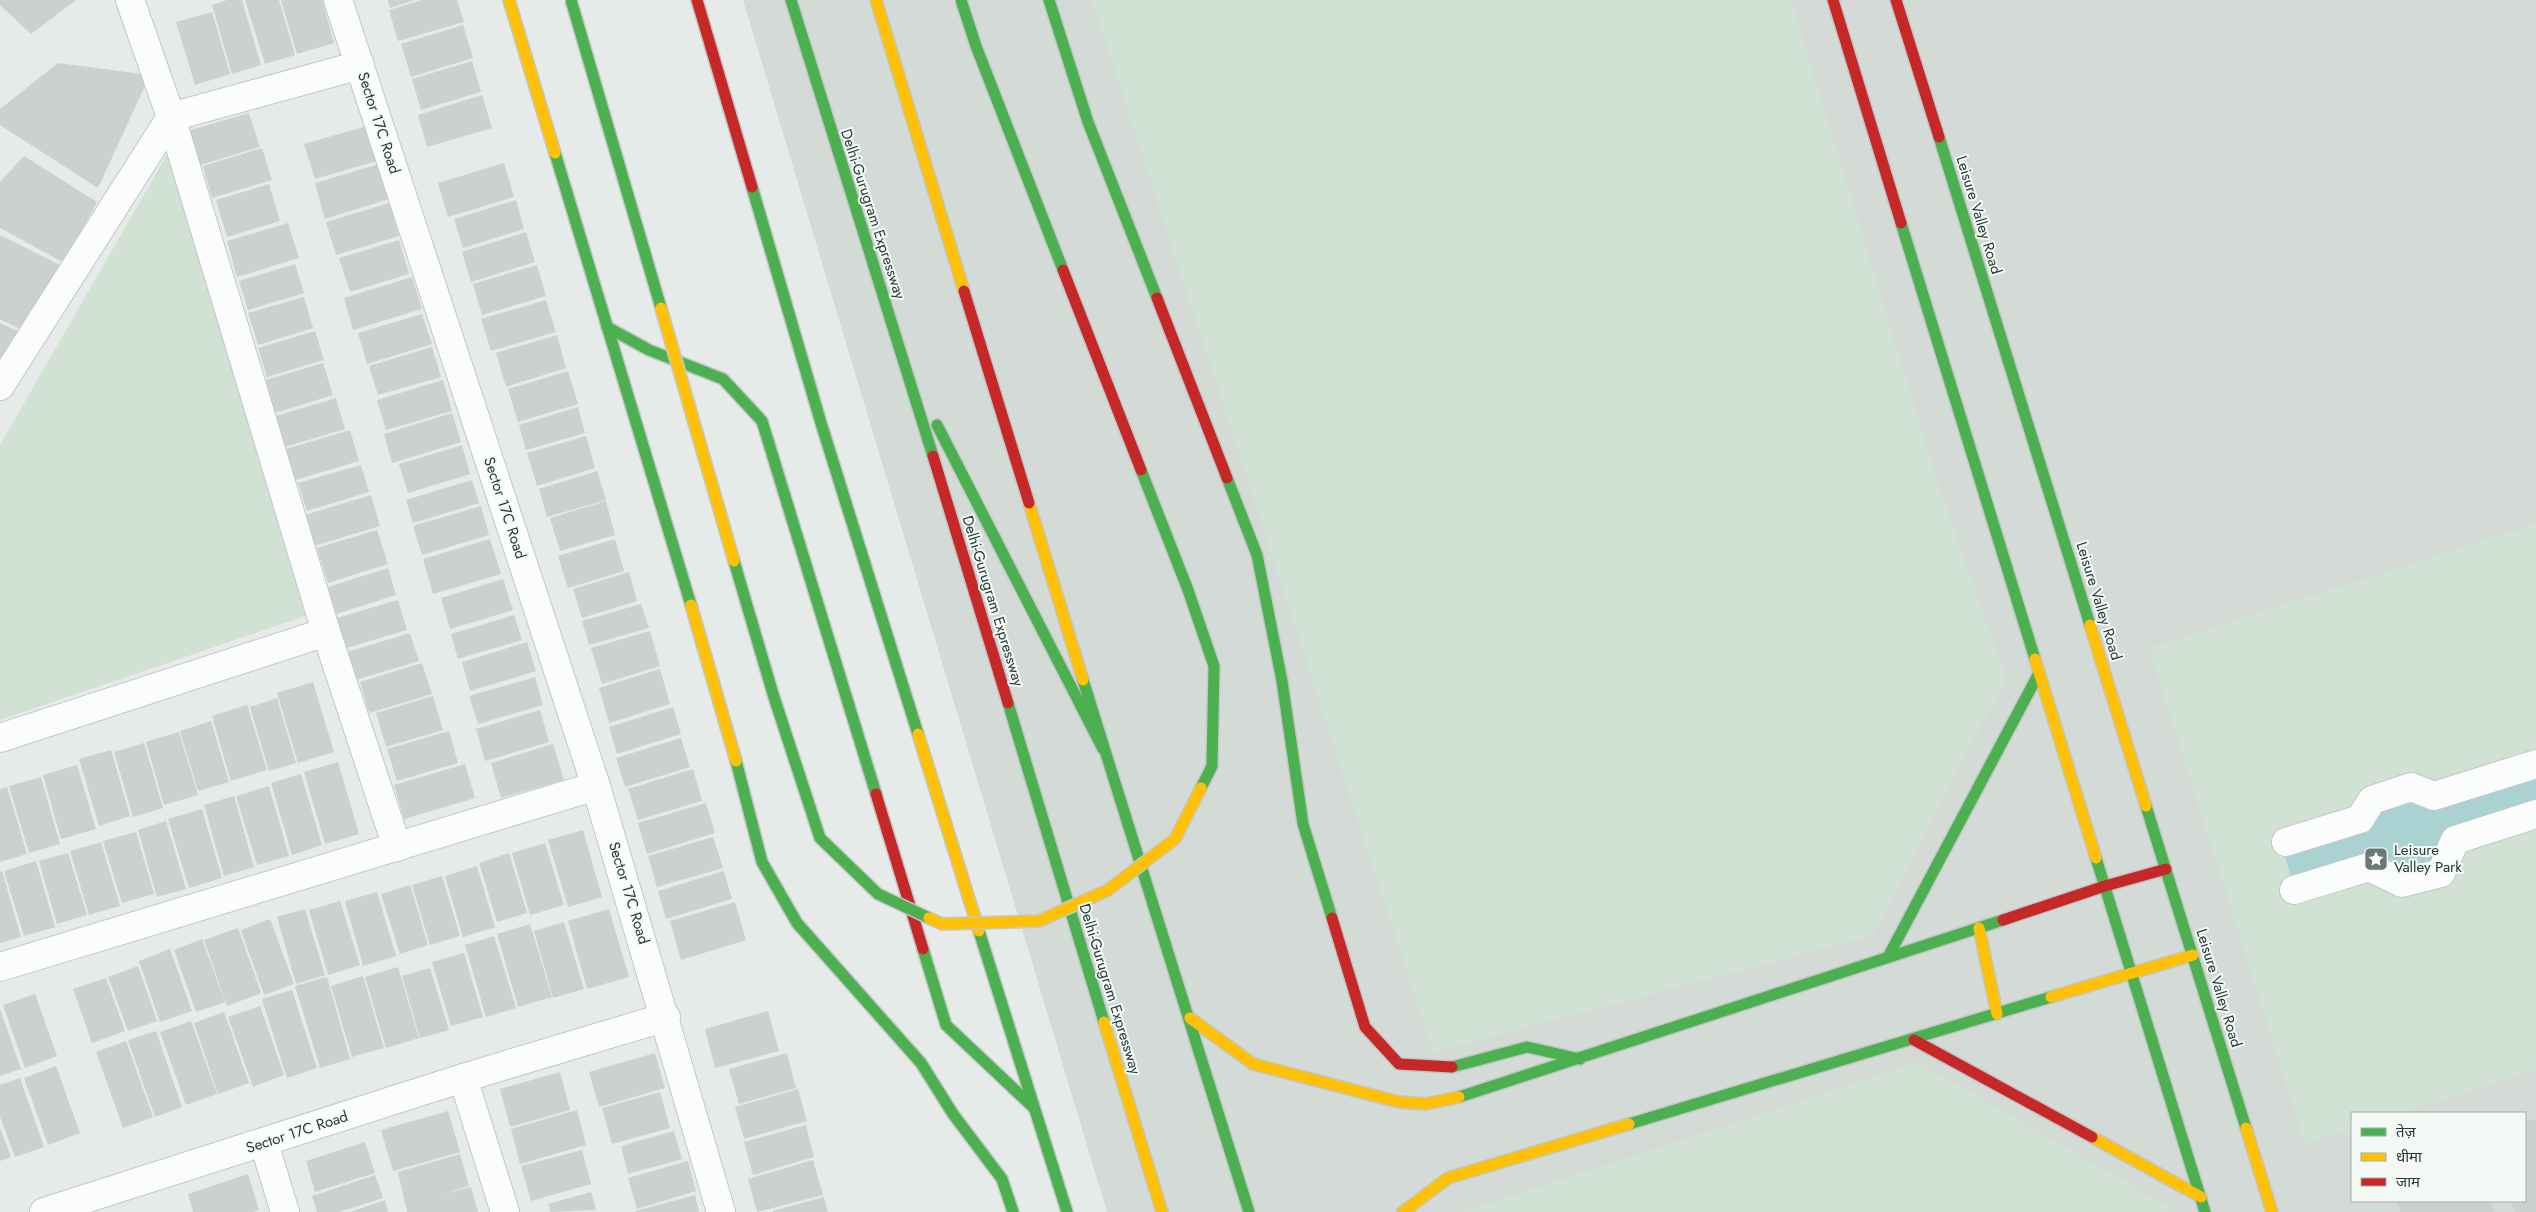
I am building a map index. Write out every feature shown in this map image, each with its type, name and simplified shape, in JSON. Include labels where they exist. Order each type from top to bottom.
[{"type":"main road","points":[[509,0],[726,721],[762,862],[797,923],[921,1063],[953,1114],[1002,1178],[1013,1212]]},
{"type":"main road","points":[[571,0],[770,684],[820,838],[878,894],[942,924],[1039,921],[1108,890],[1175,839],[1212,766],[1214,666],[1188,590],[976,46],[961,0]]},
{"type":"main road","points":[[697,0],[821,423],[1067,1212]]},
{"type":"main road","name":"Delhi-Gurugram Expressway","points":[[791,0],[905,362],[1162,1212]]},
{"type":"main road","points":[[876,0],[1140,869],[1190,1018],[1249,1212]]},
{"type":"main road","points":[[1049,0],[1088,122],[1257,555],[1282,681],[1303,824],[1365,1027],[1399,1064],[1449,1068],[1527,1047],[1580,1059]]},
{"type":"main road","points":[[1833,0],[2205,1212]]},
{"type":"main road","name":"Leisure Valley Road","points":[[1896,0],[2272,1212]]},
{"type":"main road","points":[[607,327],[649,350],[723,379],[762,422],[946,1025],[1034,1108]]},
{"type":"main road","points":[[905,362],[1104,749]]},
{"type":"main road","points":[[1888,957],[2039,673]]},
{"type":"main road","points":[[1190,1018],[1253,1064],[1399,1102],[1426,1104],[1470,1095],[2105,886],[2166,869]]},
{"type":"main road","points":[[1979,928],[1998,1014]]},
{"type":"main road","points":[[1403,1212],[1448,1178],[2193,955]]},
{"type":"main road","points":[[1914,1040],[2201,1197]]},
{"type":"street","points":[[130,0],[171,117],[326,632],[397,847]]},
{"type":"street","name":"Sector 17C Road","points":[[338,0],[596,786],[666,1017],[721,1212]]},
{"type":"street","points":[[0,386],[171,117],[360,65]]},
{"type":"street","points":[[0,738],[326,632]]},
{"type":"street","points":[[2286,842],[2360,819],[2372,800],[2411,787],[2434,796],[2536,764]]},
{"type":"street","points":[[0,968],[596,786]]},
{"type":"street","points":[[2294,890],[2369,866],[2402,883],[2441,873],[2455,840],[2536,814]]},
{"type":"street","name":"Sector 17C Road","points":[[44,1212],[463,1078],[666,1017]]},
{"type":"street","points":[[463,1078],[504,1212]]},
{"type":"street","points":[[264,1143],[285,1212]]},
{"type":"shaded area","points":[[743,0],[2536,0],[2536,1212],[1107,1212]]},
{"type":"green space","points":[[1092,0],[1791,0],[1940,490],[2006,678],[1872,936],[1433,1052]]},
{"type":"green space","points":[[172,146],[317,612],[0,720],[0,445]]},
{"type":"green space","name":"Leisure Valley Park","points":[[2536,524],[2536,1070],[2405,1112],[2351,1112],[2351,1129],[2305,1144],[2149,648]]},
{"type":"green space","points":[[1918,1062],[2168,1207],[2169,1212],[1463,1212]]},
{"type":"water","points":[[2536,764],[2536,814],[2455,840],[2441,873],[2369,867],[2294,887],[2282,847],[2372,800]]},
{"type":"building","points":[[0,0],[76,0],[31,34],[0,5]]},
{"type":"building","points":[[227,0],[242,0],[261,65],[232,74],[212,5]]},
{"type":"building","points":[[245,0],[279,0],[295,55],[265,64]]},
{"type":"building","points":[[281,0],[322,0],[334,43],[297,54]]},
{"type":"building","points":[[388,0],[414,0],[390,8]]},
{"type":"building","points":[[422,0],[457,0],[464,22],[398,41],[389,10]]},
{"type":"building","points":[[212,12],[230,74],[195,85],[176,22]]},
{"type":"building","points":[[463,25],[473,58],[411,77],[401,44]]},
{"type":"building","points":[[472,61],[481,92],[421,110],[412,79]]},
{"type":"building","points":[[58,63],[150,75],[98,188],[0,125],[0,109]]},
{"type":"building","points":[[482,95],[492,128],[427,147],[418,115]]},
{"type":"building","points":[[249,113],[260,147],[197,166],[187,131]]},
{"type":"building","points":[[367,126],[377,161],[315,179],[304,144]]},
{"type":"building","points":[[262,148],[272,180],[212,198],[203,166]]},
{"type":"building","points":[[24,156],[97,202],[64,263],[0,228],[0,182]]},
{"type":"building","points":[[504,163],[514,197],[448,217],[438,183]]},
{"type":"building","points":[[379,164],[389,199],[325,219],[315,183]]},
{"type":"building","points":[[269,184],[280,221],[227,237],[216,200]]},
{"type":"building","points":[[516,200],[524,229],[463,248],[454,219]]},
{"type":"building","points":[[389,203],[399,236],[336,255],[326,222]]},
{"type":"building","points":[[288,223],[299,258],[237,277],[227,241]]},
{"type":"building","points":[[526,232],[535,262],[471,282],[462,252]]},
{"type":"building","points":[[0,235],[60,265],[26,332],[0,319]]},
{"type":"building","points":[[399,240],[409,274],[350,292],[339,258]]},
{"type":"building","points":[[295,264],[304,293],[248,310],[239,281]]},
{"type":"building","points":[[537,265],[546,296],[482,315],[473,284]]},
{"type":"building","points":[[412,277],[422,309],[353,330],[344,298]]},
{"type":"building","points":[[304,297],[313,328],[258,345],[248,313]]},
{"type":"building","points":[[546,300],[556,332],[491,351],[481,319]]},
{"type":"building","points":[[422,314],[432,344],[367,364],[358,333]]},
{"type":"building","points":[[0,323],[20,332],[0,373]]},
{"type":"building","points":[[315,331],[324,360],[267,377],[258,348]]},
{"type":"building","points":[[557,335],[566,368],[506,387],[496,353]]},
{"type":"building","points":[[432,347],[441,377],[378,395],[369,366]]},
{"type":"building","points":[[323,363],[333,395],[275,413],[266,380]]},
{"type":"building","points":[[568,371],[578,404],[518,422],[508,389]]},
{"type":"building","points":[[443,380],[452,411],[386,430],[377,400]]},
{"type":"building","points":[[336,398],[345,429],[285,447],[276,416]]},
{"type":"building","points":[[578,407],[585,433],[526,450],[519,425]]},
{"type":"building","points":[[452,413],[461,442],[392,463],[384,434]]},
{"type":"building","points":[[350,430],[359,461],[295,480],[286,449]]},
{"type":"building","points":[[586,436],[595,468],[537,486],[527,453]]},
{"type":"building","points":[[462,445],[470,474],[408,493],[399,464]]},
{"type":"building","points":[[361,465],[369,492],[307,511],[298,483]]},
{"type":"building","points":[[597,471],[606,500],[547,517],[539,489]]},
{"type":"building","points":[[472,480],[479,503],[413,523],[406,500]]},
{"type":"building","points":[[371,495],[380,526],[314,546],[305,515]]},
{"type":"building","points":[[606,501],[615,535],[560,551],[550,518]]},
{"type":"building","points":[[481,506],[489,535],[422,555],[413,526]]},
{"type":"building","points":[[377,530],[388,564],[328,583],[317,548]]},
{"type":"building","points":[[490,539],[501,574],[433,594],[423,559]]},
{"type":"building","points":[[615,539],[624,571],[568,588],[558,556]]},
{"type":"building","points":[[388,568],[396,595],[336,614],[328,587]]},
{"type":"building","points":[[629,572],[637,601],[582,618],[573,589]]},
{"type":"building","points":[[503,579],[513,610],[450,629],[441,598]]},
{"type":"building","points":[[398,600],[407,630],[346,648],[337,618]]},
{"type":"building","points":[[641,604],[649,628],[589,645],[582,621]]},
{"type":"building","points":[[514,615],[522,640],[458,659],[451,634]]},
{"type":"building","points":[[650,631],[660,666],[602,684],[591,648]]},
{"type":"building","points":[[410,633],[419,661],[356,680],[347,652]]},
{"type":"building","points":[[527,642],[536,671],[470,691],[462,662]]},
{"type":"building","points":[[422,663],[432,694],[369,713],[360,682]]},
{"type":"building","points":[[660,669],[670,704],[609,723],[599,688]]},
{"type":"building","points":[[535,677],[543,705],[478,724],[469,696]]},
{"type":"building","points":[[313,682],[334,752],[298,763],[277,693]]},
{"type":"building","points":[[433,696],[443,730],[386,747],[376,713]]},
{"type":"building","points":[[277,698],[296,763],[269,771],[250,707]]},
{"type":"building","points":[[247,705],[267,770],[231,781],[212,716]]},
{"type":"building","points":[[673,707],[681,734],[617,754],[609,727]]},
{"type":"building","points":[[540,710],[549,742],[485,761],[476,729]]},
{"type":"building","points":[[211,721],[229,782],[198,791],[180,731]]},
{"type":"building","points":[[449,731],[458,763],[397,781],[387,749]]},
{"type":"building","points":[[179,732],[198,795],[164,805],[146,742]]},
{"type":"building","points":[[681,738],[690,767],[625,787],[616,758]]},
{"type":"building","points":[[144,743],[163,808],[133,817],[114,752]]},
{"type":"building","points":[[553,744],[564,780],[501,798],[491,763]]},
{"type":"building","points":[[111,750],[130,816],[99,826],[79,759]]},
{"type":"building","points":[[338,762],[359,834],[325,844],[304,772]]},
{"type":"building","points":[[465,764],[475,798],[404,819],[394,785]]},
{"type":"building","points":[[77,765],[96,829],[61,839],[43,775]]},
{"type":"building","points":[[693,769],[702,801],[638,820],[628,789]]},
{"type":"building","points":[[301,774],[322,845],[292,855],[271,783]]},
{"type":"building","points":[[41,777],[60,844],[29,853],[9,786]]},
{"type":"building","points":[[269,786],[289,856],[257,865],[236,796]]},
{"type":"building","points":[[7,787],[27,854],[0,862],[0,789]]},
{"type":"building","points":[[234,796],[254,867],[224,876],[204,805]]},
{"type":"building","points":[[706,803],[715,833],[647,854],[638,823]]},
{"type":"building","points":[[202,809],[222,878],[189,888],[168,819]]},
{"type":"building","points":[[166,821],[186,889],[157,897],[138,830]]},
{"type":"building","points":[[583,830],[602,897],[568,907],[548,840]]},
{"type":"building","points":[[136,832],[154,894],[122,903],[103,841]]},
{"type":"building","points":[[713,837],[723,868],[657,887],[648,856]]},
{"type":"building","points":[[101,842],[120,906],[89,915],[70,851]]},
{"type":"building","points":[[545,843],[564,905],[530,915],[512,853]]},
{"type":"building","points":[[68,853],[87,915],[57,924],[39,861]]},
{"type":"building","points":[[509,853],[527,913],[497,922],[479,863]]},
{"type":"building","points":[[36,861],[55,927],[24,936],[4,871]]},
{"type":"building","points":[[477,866],[495,927],[463,937],[445,876]]},
{"type":"building","points":[[2,871],[21,937],[0,943],[0,872]]},
{"type":"building","points":[[724,871],[732,899],[666,919],[658,891]]},
{"type":"building","points":[[442,876],[460,936],[430,945],[412,885]]},
{"type":"building","points":[[410,885],[428,945],[400,954],[381,894]]},
{"type":"building","points":[[377,892],[396,956],[363,966],[345,901]]},
{"type":"building","points":[[340,901],[360,965],[328,975],[309,910]]},
{"type":"building","points":[[735,902],[746,940],[681,960],[670,921]]},
{"type":"building","points":[[305,909],[325,975],[296,984],[277,917]]},
{"type":"building","points":[[609,909],[629,977],[587,989],[568,921]]},
{"type":"building","points":[[270,919],[294,984],[264,995],[241,930]]},
{"type":"building","points":[[564,922],[584,989],[553,998],[534,931]]},
{"type":"building","points":[[530,924],[552,997],[518,1007],[497,934]]},
{"type":"building","points":[[238,928],[261,993],[227,1006],[204,940]]},
{"type":"building","points":[[494,936],[516,1008],[486,1017],[465,945]]},
{"type":"building","points":[[202,939],[225,1002],[196,1012],[174,950]]},
{"type":"building","points":[[170,949],[192,1011],[160,1022],[139,961]]},
{"type":"building","points":[[464,953],[483,1017],[451,1026],[432,962]]},
{"type":"building","points":[[138,966],[157,1021],[128,1031],[108,977]]},
{"type":"building","points":[[398,967],[419,1038],[386,1048],[365,977]]},
{"type":"building","points":[[430,968],[449,1030],[420,1038],[402,976]]},
{"type":"building","points":[[363,976],[384,1048],[352,1057],[331,986]]},
{"type":"building","points":[[327,977],[350,1059],[320,1068],[295,986]]},
{"type":"building","points":[[106,978],[125,1031],[92,1043],[73,989]]},
{"type":"building","points":[[292,990],[317,1068],[287,1078],[262,999]]},
{"type":"building","points":[[35,994],[57,1056],[25,1068],[3,1005]]},
{"type":"building","points":[[260,1006],[284,1075],[253,1087],[228,1017]]},
{"type":"building","points":[[0,1009],[21,1069],[0,1076]]},
{"type":"building","points":[[768,1011],[779,1051],[715,1068],[705,1029]]},
{"type":"building","points":[[224,1012],[249,1083],[218,1094],[194,1023]]},
{"type":"building","points":[[191,1021],[217,1094],[186,1105],[160,1032]]},
{"type":"building","points":[[156,1031],[182,1107],[155,1117],[128,1040]]},
{"type":"building","points":[[126,1041],[153,1117],[123,1128],[96,1052]]},
{"type":"building","points":[[655,1053],[665,1088],[599,1107],[589,1072]]},
{"type":"building","points":[[787,1053],[796,1088],[739,1104],[729,1069]]},
{"type":"building","points":[[56,1066],[80,1133],[48,1145],[24,1078]]},
{"type":"building","points":[[560,1072],[570,1110],[510,1127],[500,1089]]},
{"type":"building","points":[[20,1078],[44,1147],[15,1157],[0,1117],[0,1085]]},
{"type":"building","points":[[798,1089],[807,1121],[744,1139],[735,1107]]},
{"type":"building","points":[[660,1092],[670,1128],[612,1144],[602,1108]]},
{"type":"building","points":[[577,1110],[586,1145],[520,1164],[511,1129]]},
{"type":"building","points":[[448,1111],[460,1152],[393,1171],[381,1130]]},
{"type":"building","points":[[2536,1119],[2536,1212],[2515,1212],[2511,1202],[2526,1202],[2526,1122]]},
{"type":"building","points":[[806,1125],[814,1157],[753,1175],[744,1142]]},
{"type":"building","points":[[0,1127],[11,1157],[0,1161]]},
{"type":"building","points":[[674,1131],[682,1159],[628,1174],[621,1146]]},
{"type":"building","points":[[365,1142],[375,1173],[315,1192],[306,1161]]},
{"type":"building","points":[[582,1150],[591,1184],[531,1201],[521,1166]]},
{"type":"building","points":[[460,1154],[469,1186],[440,1195],[471,1187],[478,1212],[407,1212],[398,1172]]},
{"type":"building","points":[[813,1160],[823,1195],[757,1212],[748,1179]]},
{"type":"building","points":[[688,1161],[696,1191],[637,1209],[628,1178]]},
{"type":"building","points":[[248,1174],[259,1210],[253,1212],[193,1212],[188,1194]]},
{"type":"building","points":[[375,1175],[383,1198],[339,1212],[317,1212],[312,1196]]},
{"type":"building","points":[[591,1192],[596,1210],[551,1212],[548,1204]]},
{"type":"building","points":[[695,1195],[699,1212],[636,1212],[636,1211]]},
{"type":"building","points":[[824,1197],[828,1212],[773,1212],[773,1211]]},
{"type":"building","points":[[385,1200],[388,1212],[350,1212]]},
{"type":"building","points":[[2396,1202],[2491,1202],[2494,1212],[2400,1212]]},
{"type":"traffic: fast","points":[[571,0],[661,308]]},
{"type":"traffic: fast","points":[[791,0],[933,456]]},
{"type":"traffic: fast","points":[[961,0],[976,46],[1063,270]]},
{"type":"traffic: fast","points":[[1049,0],[1088,122],[1157,298]]},
{"type":"traffic: fast","points":[[1939,137],[2090,625]]},
{"type":"traffic: fast","points":[[555,153],[691,605]]},
{"type":"traffic: fast","points":[[752,187],[821,423],[918,734]]},
{"type":"traffic: fast","points":[[1901,223],[2035,659]]},
{"type":"traffic: fast","points":[[607,327],[649,350],[723,379],[762,421],[876,794]]},
{"type":"traffic: fast","points":[[937,425],[1103,749]]},
{"type":"traffic: fast","points":[[1141,470],[1188,590],[1214,666],[1212,766],[1201,788]]},
{"type":"traffic: fast","points":[[1227,478],[1257,555],[1282,681],[1303,824],[1332,918]]},
{"type":"traffic: fast","points":[[734,561],[773,694],[820,838],[878,894],[929,918]]},
{"type":"traffic: fast","points":[[1888,957],[2039,673]]},
{"type":"traffic: fast","points":[[1083,680],[1249,1212]]},
{"type":"traffic: fast","points":[[1008,703],[1104,1022]]},
{"type":"traffic: fast","points":[[736,761],[762,862],[797,923],[921,1063],[953,1114],[1002,1179],[1013,1212]]},
{"type":"traffic: fast","points":[[2146,806],[2246,1128]]},
{"type":"traffic: fast","points":[[2096,858],[2205,1212]]},
{"type":"traffic: fast","points":[[1459,1097],[2003,920]]},
{"type":"traffic: fast","points":[[979,931],[1067,1212]]},
{"type":"traffic: fast","points":[[923,949],[946,1025],[1033,1107]]},
{"type":"traffic: fast","points":[[1629,1124],[2051,997]]},
{"type":"traffic: fast","points":[[1452,1067],[1527,1047],[1580,1059]]},
{"type":"traffic: slow","points":[[509,0],[555,153]]},
{"type":"traffic: slow","points":[[876,0],[964,291]]},
{"type":"traffic: slow","points":[[661,308],[734,561]]},
{"type":"traffic: slow","points":[[1029,503],[1083,680]]},
{"type":"traffic: slow","points":[[691,605],[736,761]]},
{"type":"traffic: slow","points":[[2090,625],[2146,806]]},
{"type":"traffic: slow","points":[[2035,659],[2096,858]]},
{"type":"traffic: slow","points":[[918,734],[979,931]]},
{"type":"traffic: slow","points":[[929,918],[942,924],[1039,921],[1108,890],[1175,839],[1201,788]]},
{"type":"traffic: slow","points":[[1979,928],[1997,1014]]},
{"type":"traffic: slow","points":[[2051,997],[2193,955]]},
{"type":"traffic: slow","points":[[1190,1018],[1253,1064],[1399,1102],[1426,1104],[1459,1097]]},
{"type":"traffic: slow","points":[[1104,1022],[1162,1212]]},
{"type":"traffic: slow","points":[[1403,1212],[1448,1178],[1629,1124]]},
{"type":"traffic: slow","points":[[2246,1128],[2272,1212]]},
{"type":"traffic: slow","points":[[2092,1137],[2201,1197]]},
{"type":"traffic: jam","points":[[697,0],[752,187]]},
{"type":"traffic: jam","points":[[1833,0],[1901,223]]},
{"type":"traffic: jam","points":[[1896,0],[1939,137]]},
{"type":"traffic: jam","points":[[1063,270],[1141,470]]},
{"type":"traffic: jam","points":[[964,291],[1029,503]]},
{"type":"traffic: jam","points":[[1157,298],[1227,478]]},
{"type":"traffic: jam","points":[[933,456],[1008,703]]},
{"type":"traffic: jam","points":[[876,794],[923,949]]},
{"type":"traffic: jam","points":[[2003,920],[2105,886],[2166,869]]},
{"type":"traffic: jam","points":[[1332,918],[1365,1027],[1399,1064],[1452,1067]]},
{"type":"traffic: jam","points":[[1914,1040],[2092,1137]]},
{"type":"place","name":"Leisure Valley Park","points":[[2376,859]]}]
